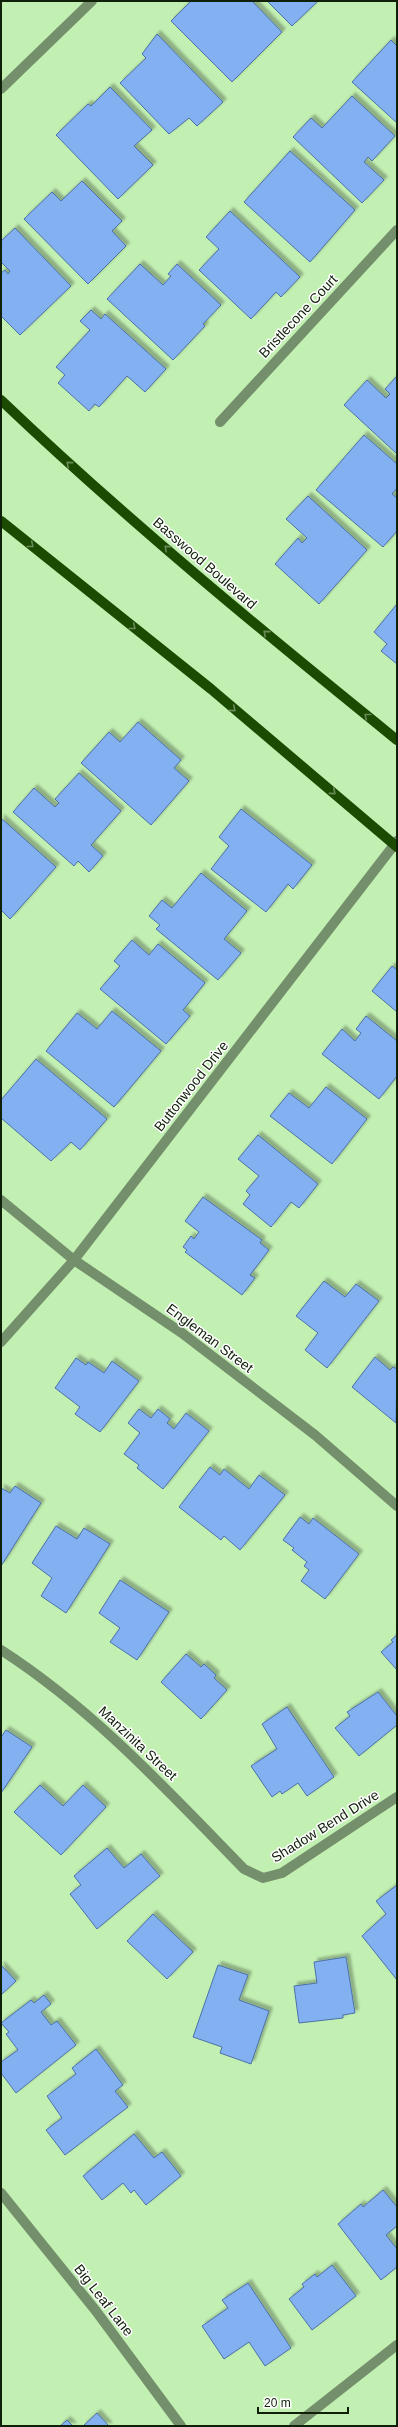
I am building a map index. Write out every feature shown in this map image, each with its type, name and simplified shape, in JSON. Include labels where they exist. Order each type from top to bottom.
[{"type":"main road","name":"Basswood Boulevard","points":[[1,400],[53,450],[272,638],[397,740]]},
{"type":"main road","points":[[1,521],[211,689],[396,845]]},
{"type":"street","points":[[1,90],[92,1]]},
{"type":"street","name":"Bristlecone Court","points":[[220,422],[397,230]]},
{"type":"street","name":"Buttonwood Drive","points":[[1,1342],[74,1260],[396,845]]},
{"type":"street","name":"Engleman Street","points":[[1,1200],[74,1260],[189,1338],[315,1435],[397,1506]]},
{"type":"street","name":"Manzinita Street","points":[[1,1650],[37,1673],[118,1740],[244,1869]]},
{"type":"street","name":"Shadow Bend Drive","points":[[244,1869],[263,1878],[282,1873],[397,1797]]},
{"type":"street","name":"Big Leaf Lane","points":[[1,2193],[96,2311],[182,2426]]},
{"type":"street","points":[[294,2426],[397,2345]]},
{"type":"building","points":[[191,1],[252,1],[282,32],[232,82],[171,21]]},
{"type":"building","points":[[267,1],[318,1],[292,26]]},
{"type":"building","points":[[157,34],[223,102],[197,126],[189,118],[169,134],[120,83],[146,58],[142,54]]},
{"type":"building","points":[[391,40],[397,46],[397,123],[352,82]]},
{"type":"building","points":[[110,87],[152,130],[134,146],[153,165],[118,199],[56,135],[88,104],[91,106]]},
{"type":"building","points":[[352,96],[395,136],[372,161],[368,157],[364,162],[384,180],[362,203],[293,137],[311,118],[322,128]]},
{"type":"building","points":[[290,151],[355,210],[310,262],[244,202]]},
{"type":"building","points":[[82,181],[122,221],[112,231],[126,246],[88,284],[24,219],[52,192],[61,201]]},
{"type":"building","points":[[230,211],[300,277],[281,297],[276,292],[251,319],[199,270],[219,249],[206,237]]},
{"type":"building","points":[[15,228],[71,286],[20,335],[1,316],[1,273],[5,270],[8,274],[10,271],[1,262],[1,241]]},
{"type":"building","points":[[140,264],[163,285],[171,276],[168,274],[177,264],[221,305],[203,324],[205,326],[173,360],[107,299]]},
{"type":"building","points":[[91,310],[101,319],[105,314],[166,369],[145,392],[127,376],[99,407],[95,404],[89,411],[58,383],[65,375],[56,367],[90,330],[80,321]]},
{"type":"building","points":[[397,376],[397,454],[344,405],[367,380],[386,398],[390,394],[385,389]]},
{"type":"building","points":[[364,435],[397,464],[397,488],[392,494],[397,498],[397,531],[383,547],[316,490]]},
{"type":"building","points":[[308,496],[367,550],[319,604],[275,564],[298,538],[302,543],[307,538],[286,519]]},
{"type":"building","points":[[397,604],[397,664],[381,651],[387,644],[374,632]]},
{"type":"building","points":[[138,722],[181,760],[174,768],[189,781],[151,825],[81,763],[109,732],[120,742]]},
{"type":"building","points":[[79,773],[121,811],[91,845],[103,856],[89,872],[78,861],[74,866],[13,812],[34,788],[55,807],[59,803],[55,799]]},
{"type":"building","points":[[241,809],[312,865],[293,889],[288,884],[266,912],[211,869],[229,846],[219,837]]},
{"type":"building","points":[[1,818],[56,867],[10,919],[1,910]]},
{"type":"building","points":[[201,873],[247,911],[224,939],[241,953],[218,980],[156,929],[160,925],[149,916],[162,900],[172,908]]},
{"type":"building","points":[[132,940],[149,955],[158,944],[205,983],[183,1010],[190,1016],[166,1044],[100,989],[120,966],[114,961]]},
{"type":"building","points":[[392,966],[397,970],[397,1012],[372,991]]},
{"type":"building","points":[[112,1011],[161,1051],[114,1107],[46,1051],[77,1013],[97,1029]]},
{"type":"building","points":[[366,1016],[397,1041],[397,1076],[379,1099],[322,1054],[342,1029],[355,1041],[361,1033],[356,1029]]},
{"type":"building","points":[[36,1059],[107,1119],[80,1150],[71,1142],[51,1161],[1,1118],[1,1100]]},
{"type":"building","points":[[326,1087],[367,1119],[332,1164],[270,1116],[289,1093],[309,1108]]},
{"type":"building","points":[[258,1135],[318,1184],[299,1208],[291,1202],[271,1227],[243,1204],[250,1195],[246,1191],[259,1176],[238,1159]]},
{"type":"building","points":[[203,1197],[262,1240],[260,1243],[269,1250],[250,1275],[255,1278],[242,1295],[185,1252],[187,1250],[183,1247],[191,1236],[194,1239],[199,1232],[185,1221]]},
{"type":"building","points":[[324,1281],[345,1297],[356,1284],[379,1301],[327,1368],[305,1350],[318,1333],[296,1316]]},
{"type":"building","points":[[375,1357],[390,1370],[393,1367],[397,1369],[396,1423],[352,1387]]},
{"type":"building","points":[[76,1358],[86,1365],[88,1362],[104,1373],[112,1361],[139,1381],[100,1432],[75,1414],[80,1407],[55,1388]]},
{"type":"building","points":[[139,1409],[151,1418],[158,1409],[170,1419],[167,1423],[174,1429],[186,1413],[209,1431],[163,1489],[137,1468],[139,1465],[124,1454],[140,1433],[128,1423]]},
{"type":"building","points":[[210,1467],[220,1475],[224,1469],[249,1489],[259,1475],[285,1495],[240,1550],[224,1536],[221,1540],[179,1507]]},
{"type":"building","points":[[15,1486],[41,1503],[1,1566],[1,1488],[10,1493]]},
{"type":"building","points":[[300,1517],[309,1524],[313,1518],[359,1554],[325,1599],[301,1581],[309,1570],[304,1566],[307,1562],[292,1550],[294,1548],[283,1540]]},
{"type":"building","points":[[56,1526],[77,1539],[84,1528],[110,1544],[66,1613],[41,1596],[52,1578],[32,1563]]},
{"type":"building","points":[[120,1580],[169,1612],[137,1660],[110,1642],[120,1628],[99,1613]]},
{"type":"building","points":[[397,1635],[397,1670],[381,1652],[393,1642],[391,1640]]},
{"type":"building","points":[[186,1654],[201,1667],[204,1664],[216,1675],[214,1678],[227,1690],[201,1719],[161,1682]]},
{"type":"building","points":[[378,1692],[397,1716],[397,1725],[359,1756],[335,1728],[350,1716],[347,1712]]},
{"type":"building","points":[[287,1707],[334,1777],[307,1796],[298,1783],[282,1794],[280,1791],[272,1797],[251,1766],[277,1749],[262,1724]]},
{"type":"building","points":[[6,1730],[32,1747],[1,1793],[1,1737]]},
{"type":"building","points":[[40,1785],[63,1806],[83,1785],[106,1807],[61,1855],[14,1812]]},
{"type":"building","points":[[107,1848],[124,1868],[141,1854],[160,1876],[97,1929],[70,1894],[81,1885],[74,1876]]},
{"type":"building","points":[[397,1885],[397,1980],[362,1936],[386,1914],[376,1901]]},
{"type":"building","points":[[153,1914],[193,1952],[167,1979],[127,1941]]},
{"type":"building","points":[[346,1957],[355,2013],[343,2015],[343,2018],[299,2023],[294,1986],[317,1983],[314,1962]]},
{"type":"building","points":[[1,1965],[16,1981],[1,1995]]},
{"type":"building","points":[[218,1965],[248,1975],[239,2000],[269,2011],[251,2064],[220,2053],[222,2047],[193,2037]]},
{"type":"building","points":[[44,1995],[51,2004],[41,2012],[51,2025],[57,2021],[76,2045],[16,2093],[1,2073],[1,2062],[18,2050],[6,2034],[9,2032],[1,2023],[31,2000],[34,2003]]},
{"type":"building","points":[[96,2049],[123,2085],[115,2091],[128,2107],[65,2155],[46,2130],[62,2118],[47,2096],[76,2074],[72,2068]]},
{"type":"building","points":[[134,2134],[154,2158],[162,2152],[181,2176],[146,2205],[134,2190],[131,2193],[123,2183],[102,2200],[83,2176]]},
{"type":"building","points":[[383,2190],[397,2207],[397,2226],[386,2235],[397,2249],[397,2267],[381,2280],[338,2224],[361,2204],[363,2207]]},
{"type":"building","points":[[332,2265],[356,2296],[312,2330],[289,2299],[304,2287],[302,2284],[315,2274],[317,2277]]},
{"type":"building","points":[[248,2283],[291,2348],[265,2366],[249,2342],[224,2359],[202,2326],[228,2308],[222,2300]]},
{"type":"building","points":[[97,2413],[109,2426],[83,2426]]},
{"type":"building","points":[[67,2420],[73,2426],[60,2426]]}]
